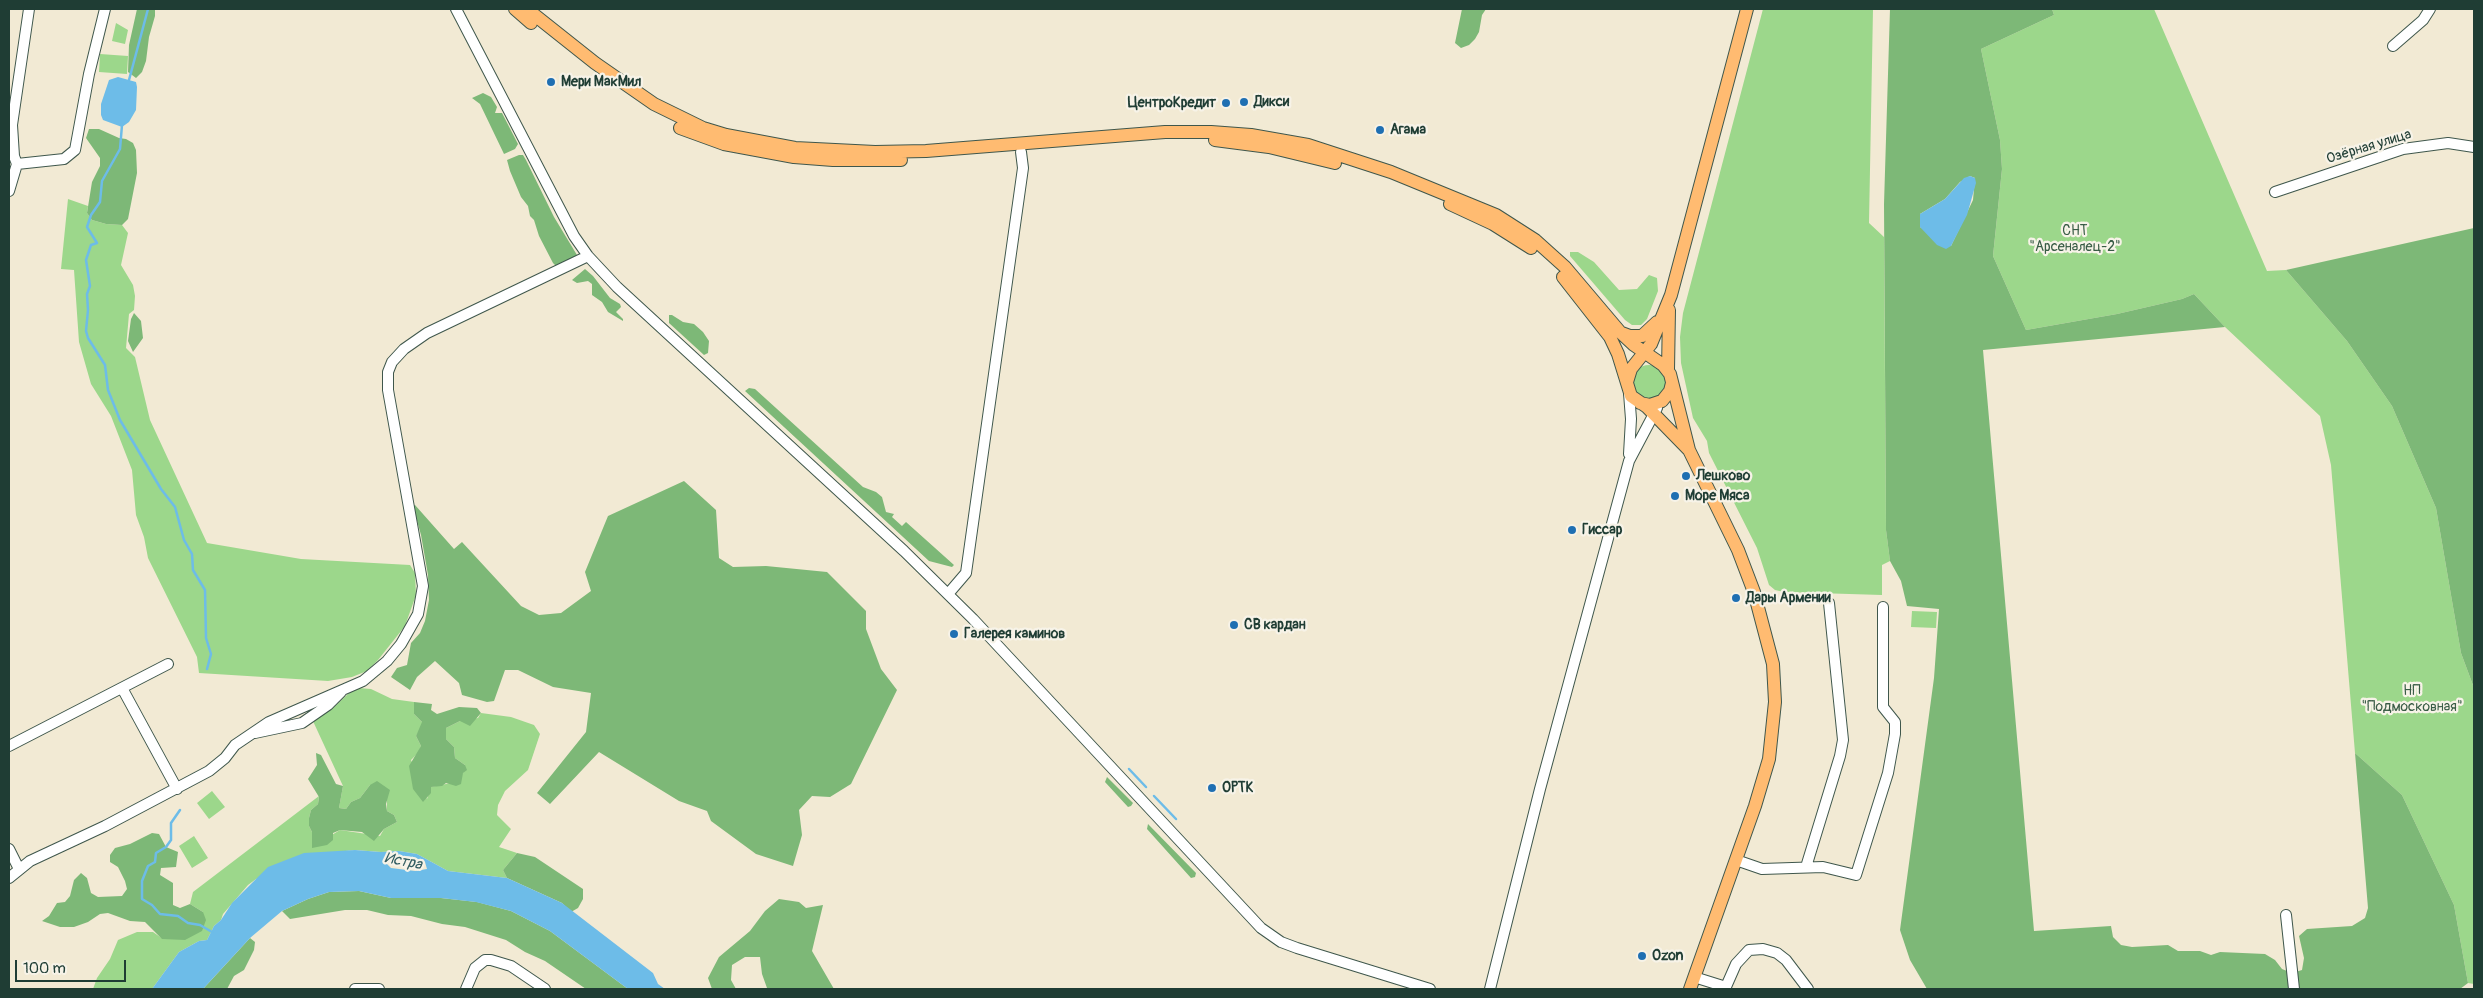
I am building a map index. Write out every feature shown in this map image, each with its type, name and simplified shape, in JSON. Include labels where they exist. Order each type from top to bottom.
[{"type":"main road","points":[[515,9],[554,42],[650,111],[685,130],[724,144],[794,157],[842,160],[927,159],[1165,140],[1211,140],[1269,146],[1306,154],[1390,180],[1460,208],[1493,224],[1530,247],[1557,270],[1602,323],[1618,354],[1631,392],[1689,450]]},
{"type":"main road","points":[[527,9],[595,63],[654,104],[703,128],[756,142],[795,148],[876,152],[956,149],[1166,132],[1211,132],[1270,137],[1308,145],[1426,184],[1512,224],[1535,240],[1565,267],[1620,332],[1666,370],[1689,450],[1738,550],[1754,592],[1773,664],[1776,702],[1769,759],[1755,806],[1692,983]]},
{"type":"main road","points":[[1671,295],[1666,370],[1670,391],[1662,401],[1650,405],[1631,392],[1628,375],[1645,353],[1671,295],[1747,9]]},
{"type":"main road","points":[[1620,332],[1630,336],[1642,336],[1648,333],[1662,316]]},
{"type":"main road","points":[[1636,364],[1647,360],[1666,370]]},
{"type":"street","points":[[9,191],[17,164],[14,156],[12,125],[29,9]]},
{"type":"street","points":[[17,164],[64,159],[74,150],[89,74],[106,9]]},
{"type":"street","points":[[456,9],[559,209],[588,256],[634,302],[904,551],[948,594],[1269,935],[1297,948],[1430,989]]},
{"type":"street","points":[[2393,46],[2423,20],[2430,9]]},
{"type":"street","name":"Озёрная улица","points":[[2275,192],[2403,149],[2448,143],[2474,147]]},
{"type":"street","points":[[948,594],[966,573],[1023,168],[1021,152]]},
{"type":"street","points":[[9,878],[30,861],[209,772],[225,758],[235,745],[269,722],[347,686],[364,681],[387,661],[401,644],[411,627],[421,601],[423,586],[420,560],[388,390],[388,372],[392,362],[404,349],[427,333],[588,256]]},
{"type":"street","points":[[1629,461],[1631,392]]},
{"type":"street","points":[[1490,989],[1540,789],[1629,461],[1640,437],[1662,401]]},
{"type":"street","points":[[1640,437],[1654,429],[1666,430],[1676,436]]},
{"type":"street","points":[[1806,867],[1840,756],[1843,740],[1829,603]]},
{"type":"street","points":[[1736,860],[1769,870],[1823,867],[1856,876],[1888,773],[1895,722],[1883,707],[1883,607]]},
{"type":"street","points":[[9,746],[168,664]]},
{"type":"street","points":[[122,688],[177,789]]},
{"type":"street","points":[[9,849],[19,869]]},
{"type":"street","points":[[2286,915],[2294,989]]},
{"type":"street","points":[[1692,983],[1726,988],[1736,964],[1749,950],[1763,949],[1777,953],[1786,960],[1808,989]]},
{"type":"street","points":[[466,989],[475,968],[485,960],[511,966],[545,989]]},
{"type":"street","points":[[355,989],[379,989]]},
{"type":"green space","points":[[137,9],[155,9],[155,16],[149,37],[146,61],[142,72],[136,78],[128,72],[129,45]]},
{"type":"green space","points":[[1462,9],[1486,9],[1482,15],[1479,32],[1475,39],[1469,45],[1461,48],[1455,43]]},
{"type":"green space","points":[[1763,9],[1873,9],[1869,223],[1884,237],[1886,530],[1890,561],[1882,565],[1882,595],[1784,592],[1775,590],[1769,585],[1757,548],[1709,453],[1707,441],[1693,418],[1681,363],[1680,337],[1683,313]]},
{"type":"green space","points":[[1890,9],[2052,9],[2054,15],[1981,49],[2000,140],[2002,169],[1993,256],[2026,330],[2117,314],[2182,299],[2194,294],[2225,327],[1983,350],[2034,931],[2111,926],[2113,937],[2121,945],[2132,947],[2168,945],[2178,951],[2200,951],[2211,955],[2220,952],[2265,954],[2275,960],[2282,969],[2292,973],[2302,970],[2304,958],[2299,936],[2307,929],[2352,926],[2365,918],[2368,908],[2355,753],[2402,795],[2454,905],[2468,983],[2460,989],[1927,989],[1910,960],[1900,930],[1934,678],[1939,609],[1907,606],[1901,581],[1890,561],[1886,530],[1884,204]],"holes":[[[1970,176],[1975,178],[1973,200],[1951,246],[1920,227],[1920,214],[1945,199],[1960,182]]]},
{"type":"green space","name":"НП \"Подмосковная\"","points":[[2052,9],[2154,9],[2267,271],[2286,270],[2347,341],[2392,406],[2436,508],[2461,653],[2474,688],[2474,984],[2468,983],[2454,905],[2402,795],[2355,753],[2331,465],[2320,416],[2225,327],[2194,294],[2182,299],[2117,314],[2026,330],[1993,256],[2002,169],[2000,140],[1981,49],[2054,15]]},
{"type":"green space","points":[[116,23],[128,30],[125,44],[112,41]]},
{"type":"green space","points":[[100,54],[128,56],[127,74],[99,72]]},
{"type":"green space","points":[[483,93],[491,97],[497,107],[495,113],[502,113],[518,144],[515,149],[504,154],[480,104],[472,98]]},
{"type":"green space","points":[[89,129],[99,129],[126,139],[133,143],[136,150],[137,173],[128,219],[122,225],[106,224],[92,220],[87,213],[92,182],[100,166],[100,158],[86,138]]},
{"type":"green space","points":[[523,155],[526,160],[554,217],[577,255],[575,260],[557,267],[553,263],[510,171],[507,160]]},
{"type":"green space","points":[[68,199],[88,206],[87,213],[92,220],[106,224],[122,225],[128,233],[121,265],[133,285],[135,296],[134,310],[129,314],[126,348],[135,357],[150,420],[207,543],[301,559],[410,565],[415,573],[416,595],[405,626],[367,671],[352,677],[328,681],[199,673],[197,657],[148,558],[144,537],[136,515],[132,470],[111,416],[91,384],[79,342],[74,270],[61,269]]},
{"type":"green space","points":[[2474,228],[2474,688],[2461,653],[2436,508],[2392,406],[2347,341],[2286,270]]},
{"type":"green space","points":[[1570,252],[1578,252],[1594,262],[1619,290],[1637,289],[1649,275],[1657,278],[1658,291],[1647,319],[1641,325],[1632,325],[1625,320],[1570,256]]},
{"type":"green space","points":[[585,269],[610,298],[620,304],[621,307],[616,312],[623,321],[608,312],[602,302],[592,295],[592,284],[588,281],[577,283],[572,280]]},
{"type":"green space","points":[[134,313],[141,321],[143,338],[133,352],[128,341],[131,319]]},
{"type":"green space","points":[[669,315],[683,322],[694,324],[703,332],[709,341],[708,353],[704,355],[669,323]]},
{"type":"green space","points":[[1649,365],[1661,370],[1666,382],[1661,394],[1649,399],[1637,394],[1632,382],[1637,370]]},
{"type":"green space","points":[[749,388],[755,389],[863,487],[876,492],[882,497],[886,512],[894,514],[892,517],[902,526],[906,522],[954,565],[952,567],[929,561],[745,391]]},
{"type":"green space","points":[[684,481],[716,510],[719,558],[733,567],[766,566],[827,572],[866,611],[866,629],[881,669],[897,690],[851,784],[830,797],[812,796],[799,810],[802,835],[793,866],[756,854],[711,821],[707,811],[679,801],[599,752],[550,804],[537,793],[586,732],[591,693],[553,687],[518,670],[505,670],[494,701],[487,702],[462,695],[459,683],[435,661],[417,677],[410,690],[391,677],[397,668],[407,665],[411,643],[420,633],[425,621],[429,600],[428,575],[421,535],[413,506],[415,505],[454,549],[462,542],[521,606],[539,615],[561,613],[591,591],[585,572],[608,516]]},
{"type":"green space","points":[[1912,611],[1937,612],[1936,628],[1911,627]]},
{"type":"green space","points":[[359,688],[371,689],[392,699],[414,702],[414,714],[422,722],[422,726],[416,736],[421,746],[419,752],[411,760],[427,799],[431,787],[451,783],[463,773],[465,765],[455,758],[454,747],[446,739],[446,728],[460,721],[478,718],[481,713],[511,717],[534,725],[540,734],[528,770],[505,791],[498,805],[497,815],[511,829],[499,847],[517,853],[503,870],[507,878],[448,871],[417,854],[399,851],[355,850],[336,852],[256,879],[248,885],[223,914],[207,940],[199,941],[179,952],[152,989],[93,989],[97,978],[110,959],[118,940],[137,932],[153,932],[163,939],[203,912],[190,904],[193,892],[319,796],[318,804],[311,810],[309,818],[309,826],[312,832],[312,847],[340,830],[380,836],[384,829],[397,822],[394,815],[387,811],[387,797],[370,785],[360,798],[351,802],[346,809],[339,808],[343,786],[312,719],[333,708],[349,693]]},
{"type":"green space","points":[[414,702],[432,704],[431,710],[437,714],[459,707],[477,708],[481,713],[470,726],[460,721],[446,728],[446,739],[454,747],[455,758],[465,765],[467,770],[463,773],[461,784],[456,786],[446,783],[442,786],[431,787],[431,793],[423,802],[413,789],[409,766],[421,746],[416,736],[422,722],[414,714]]},
{"type":"green space","points":[[316,753],[321,755],[336,784],[343,786],[339,808],[346,809],[351,802],[360,798],[370,785],[377,781],[390,790],[386,804],[387,811],[394,815],[397,822],[384,829],[374,841],[362,832],[340,830],[333,833],[333,840],[327,845],[312,848],[312,832],[309,826],[309,818],[311,810],[318,804],[319,797],[308,779],[317,765]]},
{"type":"green space","points":[[1107,777],[1133,803],[1131,806],[1128,807],[1105,782]]},
{"type":"green space","points":[[212,791],[225,807],[209,819],[197,803]]},
{"type":"green space","points":[[1148,824],[1196,873],[1195,877],[1191,878],[1147,829]]},
{"type":"green space","points":[[152,833],[159,834],[166,847],[178,852],[176,867],[161,868],[160,875],[173,883],[173,905],[180,908],[190,904],[203,912],[206,920],[202,931],[185,940],[162,939],[145,922],[130,921],[108,913],[100,914],[88,922],[74,927],[60,927],[42,921],[49,916],[57,903],[65,902],[70,896],[74,880],[81,873],[87,878],[91,893],[98,897],[122,896],[127,889],[125,881],[118,867],[110,862],[110,855],[115,848],[130,844]]},
{"type":"green space","points":[[194,836],[208,858],[192,868],[179,846]]},
{"type":"green space","points":[[517,853],[535,857],[583,889],[583,899],[578,908],[571,912],[562,903],[507,878],[503,870]]},
{"type":"green space","points":[[359,891],[391,898],[441,898],[477,902],[511,911],[550,931],[628,989],[586,989],[545,961],[525,952],[506,940],[465,927],[442,924],[411,916],[388,915],[367,910],[345,910],[290,919],[282,911],[329,892]]},
{"type":"green space","points":[[779,899],[799,902],[806,908],[823,905],[812,951],[834,989],[765,989],[767,988],[762,974],[760,957],[745,957],[732,965],[731,980],[736,989],[712,989],[708,978],[719,957],[750,931],[765,911]]},
{"type":"green space","points":[[250,938],[255,942],[254,950],[244,970],[234,976],[227,989],[203,989]]},
{"type":"water","points":[[118,77],[136,82],[137,87],[136,110],[129,122],[122,127],[103,120],[101,115],[101,104],[109,80]]},
{"type":"water","points":[[1970,176],[1975,178],[1976,183],[1967,215],[1951,246],[1946,249],[1937,245],[1920,227],[1920,214],[1945,199],[1964,178]]},
{"type":"water","points":[[355,850],[399,851],[417,854],[448,871],[507,878],[562,903],[653,973],[658,984],[665,989],[628,989],[550,931],[511,911],[476,902],[441,898],[391,898],[359,891],[329,892],[282,911],[250,938],[203,989],[152,989],[179,952],[199,941],[207,940],[214,926],[221,920],[232,903],[268,867],[304,853]],"holes":[[[387,855],[413,857],[425,862],[427,869],[415,871],[391,868],[384,861]]]},
{"type":"waterway","points":[[129,80],[148,9]]},
{"type":"waterway","points":[[122,125],[120,149],[102,181],[100,202],[91,215],[87,227],[97,243],[91,245],[86,260],[90,286],[87,294],[86,331],[88,338],[105,365],[108,390],[120,420],[161,489],[175,507],[184,540],[192,554],[193,570],[205,590],[206,638],[211,654],[207,669]]},
{"type":"waterway","points":[[1129,769],[1146,787]]},
{"type":"waterway","points":[[1154,796],[1176,819]]},
{"type":"waterway","points":[[180,810],[171,823],[171,840],[166,847],[156,853],[155,862],[148,866],[142,881],[142,899],[152,905],[160,914],[178,916],[188,923],[200,925],[212,932]]},
{"type":"place","name":"Мери МакМил","points":[[551,82]]},
{"type":"place","name":"Дикси","points":[[1244,102]]},
{"type":"place","name":"ЦентроКредит","points":[[1226,103]]},
{"type":"place","name":"Агама","points":[[1380,130]]},
{"type":"place","name":"Лешково","points":[[1686,476]]},
{"type":"place","name":"Море Мяса","points":[[1675,496]]},
{"type":"place","name":"Гиссар","points":[[1572,530]]},
{"type":"place","name":"Дары Армении","points":[[1736,598]]},
{"type":"place","name":"СВ кардан","points":[[1234,625]]},
{"type":"place","name":"Галерея каминов","points":[[954,634]]},
{"type":"place","name":"ОРТК","points":[[1212,788]]},
{"type":"place","name":"Ozon","points":[[1642,956]]},
{"type":"park label","name":"СНТ \"Арсеналец-2\"","points":[[2075,240]]},
{"type":"water label","name":"Истра","points":[[403,862]]}]
